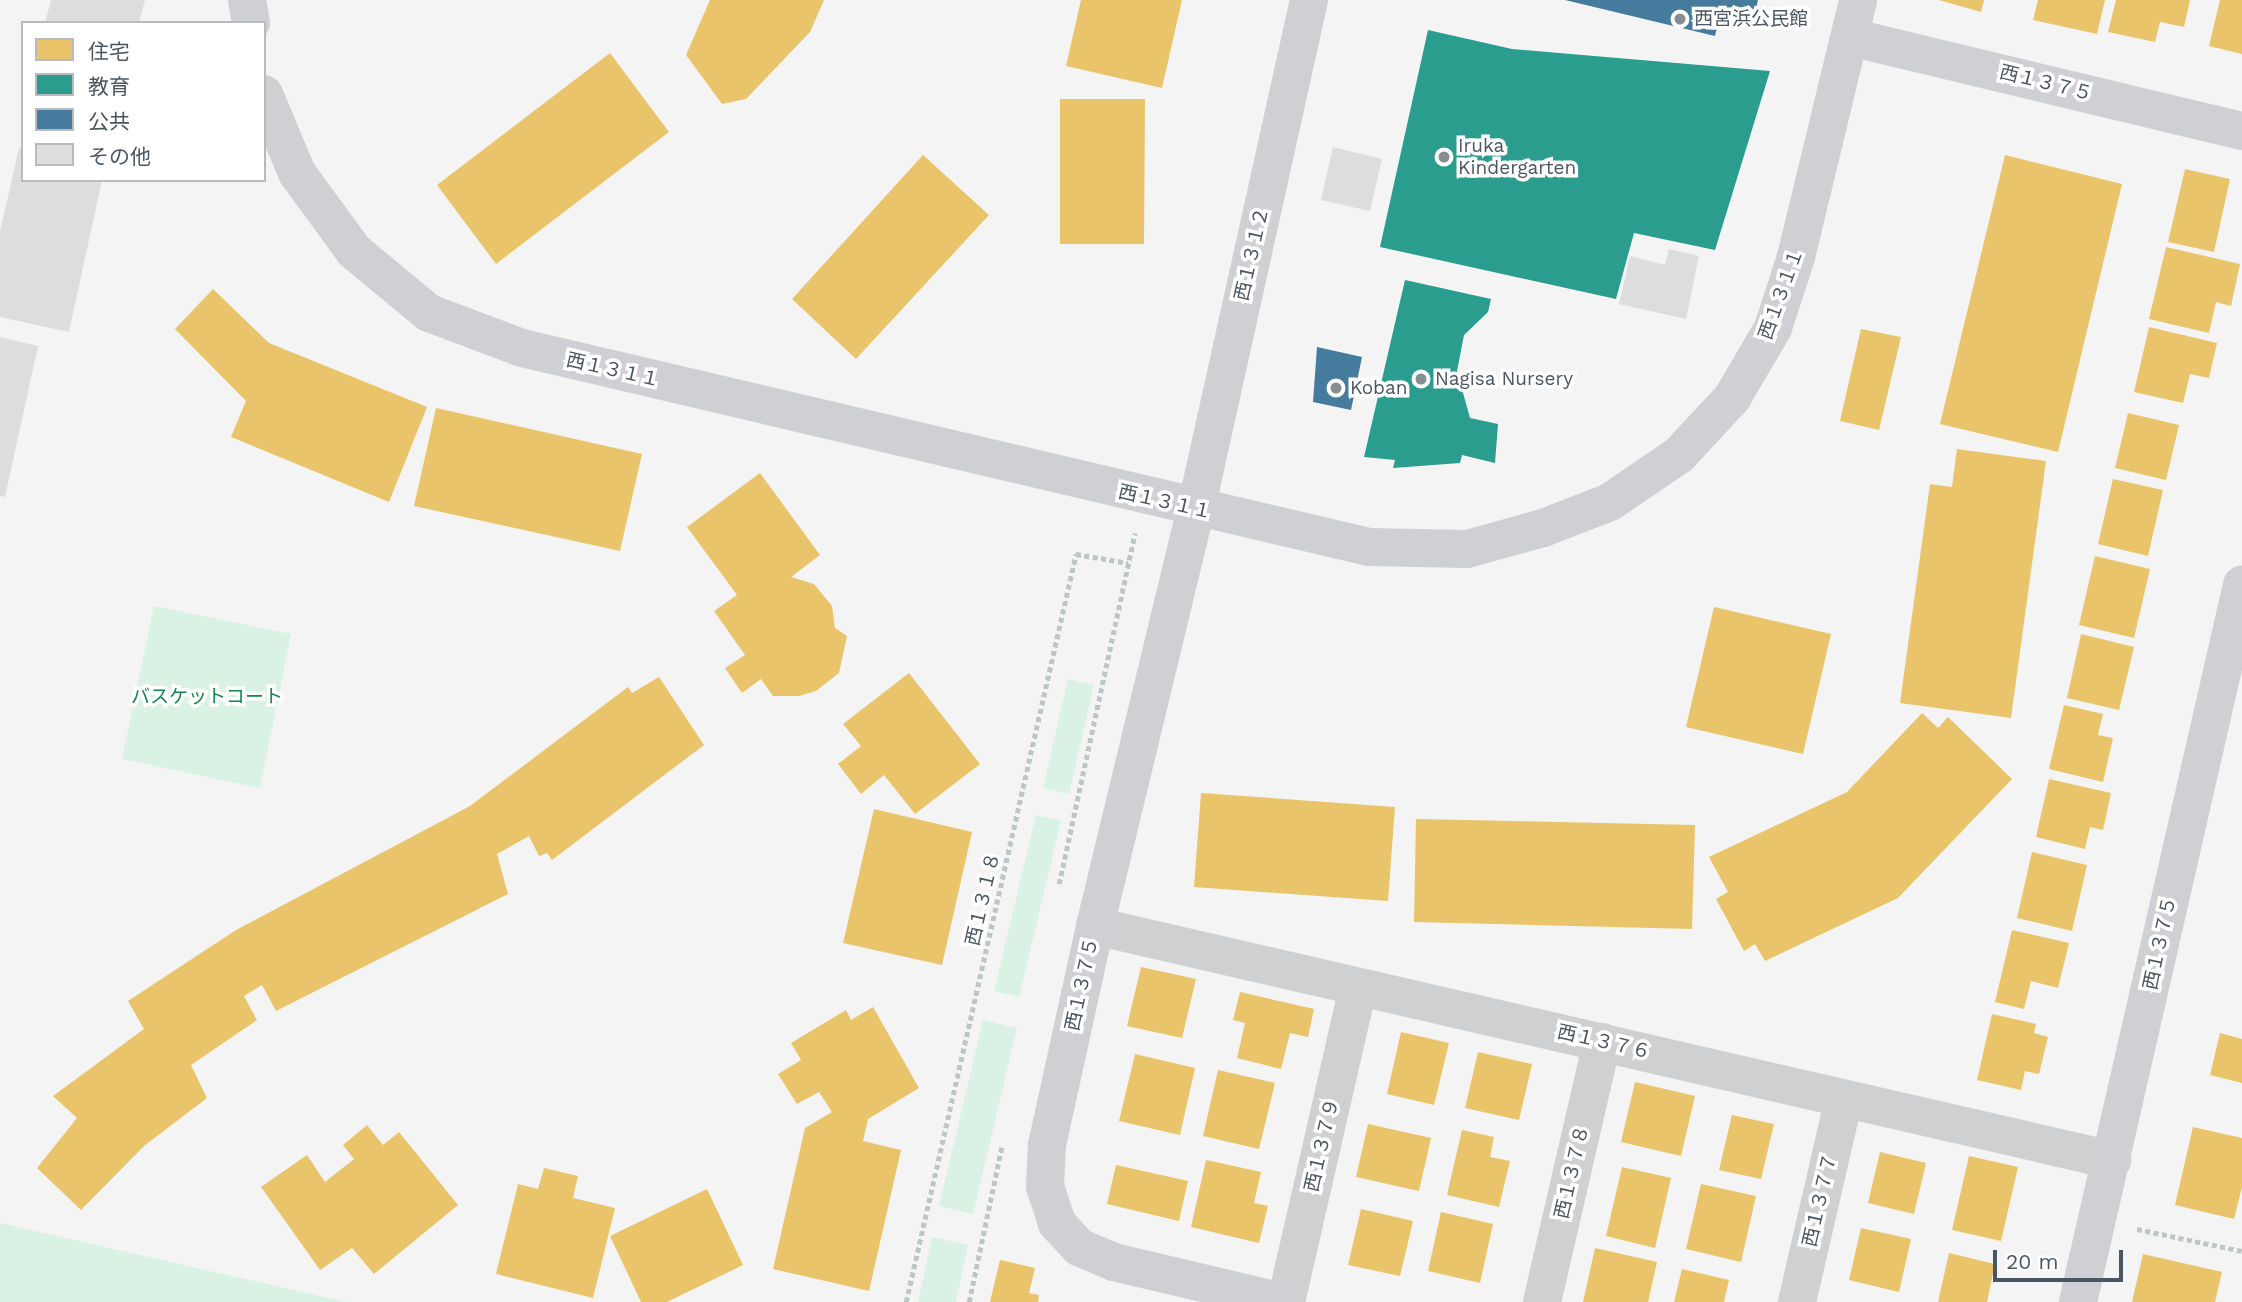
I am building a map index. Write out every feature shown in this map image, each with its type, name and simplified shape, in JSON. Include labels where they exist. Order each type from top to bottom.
[{"type":"street","points":[[247,0],[251,21]]},
{"type":"street","name":"西１３１２","points":[[1196,509],[1309,0]]},
{"type":"street","name":"西１３１１","points":[[266,99],[297,173],[354,251],[429,313],[522,348],[1196,509],[1369,547],[1467,549],[1543,528],[1610,502],[1679,455],[1732,398],[1773,328],[1796,257],[1858,0]]},
{"type":"street","name":"西１３７５","points":[[1850,37],[2242,131]]},
{"type":"street","name":"西１３７５","points":[[1196,509],[1095,926],[1047,1145],[1045,1187],[1057,1223],[1079,1247],[1114,1262],[1284,1302]]},
{"type":"street","name":"西１３７５","points":[[2078,1302],[2242,585]]},
{"type":"street","name":"西１３７６","points":[[1095,926],[2112,1160]]},
{"type":"street","name":"西１３７９","points":[[1284,1302],[1358,988]]},
{"type":"street","name":"西１３７８","points":[[1542,1302],[1602,1042]]},
{"type":"street","name":"西１３７７","points":[[1797,1302],[1844,1098]]},
{"type":"path","name":"西１３１８","points":[[906,1302],[1076,554],[1128,563]]},
{"type":"path","points":[[2098,1221],[2242,1251]]},
{"type":"green space","name":"バスケットコート","points":[[154,606],[291,634],[260,788],[122,759]]},
{"type":"green space","points":[[1068,679],[1094,685],[1069,794],[1043,788]]},
{"type":"green space","points":[[1036,815],[1061,821],[1019,997],[994,991]]},
{"type":"green space","points":[[983,1020],[1017,1028],[973,1214],[939,1206]]},
{"type":"green space","points":[[0,1223],[346,1302],[0,1302]]},
{"type":"green space","points":[[932,1237],[968,1245],[956,1302],[918,1302]]},
{"type":"building: 住宅","points":[[710,0],[824,0],[810,32],[746,99],[722,104],[686,55]]},
{"type":"building: 住宅","points":[[1081,0],[1182,0],[1162,88],[1066,66]]},
{"type":"building: 住宅","points":[[1939,0],[1984,0],[1981,12]]},
{"type":"building: 住宅","points":[[2038,0],[2105,0],[2097,34],[2033,20]]},
{"type":"building: 住宅","points":[[2116,0],[2190,0],[2184,27],[2160,22],[2155,42],[2108,32]]},
{"type":"building: 住宅","points":[[2220,0],[2242,0],[2242,54],[2209,46]]},
{"type":"building: 住宅","points":[[610,53],[669,132],[496,264],[437,185]]},
{"type":"building: 住宅","points":[[1060,99],[1145,99],[1144,244],[1060,244]]},
{"type":"building: 住宅","points":[[923,155],[989,215],[856,359],[792,299]]},
{"type":"building: 住宅","points":[[2005,155],[2122,184],[2058,452],[1940,424]]},
{"type":"building: 住宅","points":[[2185,169],[2230,179],[2214,252],[2168,242]]},
{"type":"building: 住宅","points":[[2166,247],[2240,264],[2231,306],[2216,302],[2209,333],[2149,319]]},
{"type":"building: 住宅","points":[[213,289],[269,343],[427,407],[389,502],[231,437],[246,401],[175,329]]},
{"type":"building: 住宅","points":[[2149,327],[2217,343],[2209,378],[2190,374],[2183,403],[2134,392]]},
{"type":"building: 住宅","points":[[1861,329],[1901,337],[1879,430],[1840,421]]},
{"type":"building: 住宅","points":[[436,408],[642,454],[620,551],[414,506]]},
{"type":"building: 住宅","points":[[2128,413],[2179,425],[2166,480],[2115,468]]},
{"type":"building: 住宅","points":[[1957,449],[2046,461],[2011,718],[1900,703],[1930,484],[1952,487]]},
{"type":"building: 住宅","points":[[760,473],[820,555],[791,577],[814,584],[832,606],[835,628],[847,636],[839,673],[816,691],[799,696],[773,696],[761,679],[742,693],[725,668],[745,655],[714,611],[737,595],[687,527]]},
{"type":"building: 住宅","points":[[2113,479],[2163,490],[2148,556],[2098,544]]},
{"type":"building: 住宅","points":[[2095,556],[2150,569],[2134,638],[2079,625]]},
{"type":"building: 住宅","points":[[1714,607],[1831,634],[1803,754],[1686,727]]},
{"type":"building: 住宅","points":[[2081,634],[2134,647],[2119,710],[2067,698]]},
{"type":"building: 住宅","points":[[909,673],[980,764],[915,814],[884,775],[861,794],[838,764],[861,746],[843,724]]},
{"type":"building: 住宅","points":[[659,677],[704,745],[552,860],[547,853],[539,856],[529,836],[497,854],[508,894],[276,1011],[262,985],[244,996],[257,1020],[191,1065],[207,1098],[144,1146],[81,1210],[37,1168],[77,1118],[53,1096],[144,1029],[128,1001],[236,930],[470,806],[628,687],[632,693]]},
{"type":"building: 住宅","points":[[2064,705],[2103,714],[2098,735],[2113,738],[2103,782],[2049,769]]},
{"type":"building: 住宅","points":[[1922,713],[1938,728],[1948,717],[2012,779],[1898,898],[1765,961],[1755,944],[1744,951],[1716,899],[1728,892],[1709,857],[1847,792]]},
{"type":"building: 住宅","points":[[2049,779],[2111,793],[2103,830],[2090,827],[2085,849],[2036,837]]},
{"type":"building: 住宅","points":[[1201,793],[1395,807],[1388,901],[1194,887]]},
{"type":"building: 住宅","points":[[874,809],[972,832],[942,965],[843,943]]},
{"type":"building: 住宅","points":[[1416,819],[1695,825],[1692,929],[1414,922]]},
{"type":"building: 住宅","points":[[2032,852],[2087,865],[2072,931],[2017,918]]},
{"type":"building: 住宅","points":[[2012,930],[2069,943],[2058,988],[2031,981],[2024,1009],[1995,1002]]},
{"type":"building: 住宅","points":[[1141,967],[1196,979],[1182,1038],[1127,1026]]},
{"type":"building: 住宅","points":[[1240,992],[1314,1009],[1308,1037],[1290,1033],[1281,1069],[1237,1058],[1245,1023],[1233,1020]]},
{"type":"building: 住宅","points":[[873,1007],[919,1088],[868,1119],[863,1141],[901,1150],[869,1291],[773,1269],[805,1128],[832,1112],[819,1092],[797,1104],[778,1074],[801,1060],[791,1043],[846,1010],[851,1020]]},
{"type":"building: 住宅","points":[[1992,1014],[2036,1024],[2034,1033],[2048,1037],[2039,1074],[2025,1071],[2021,1090],[1977,1080]]},
{"type":"building: 住宅","points":[[1401,1032],[1449,1043],[1434,1105],[1387,1094]]},
{"type":"building: 住宅","points":[[2220,1033],[2242,1039],[2242,1083],[2210,1075]]},
{"type":"building: 住宅","points":[[1478,1052],[1532,1064],[1519,1120],[1465,1108]]},
{"type":"building: 住宅","points":[[1135,1054],[1195,1068],[1180,1135],[1119,1121]]},
{"type":"building: 住宅","points":[[1218,1070],[1275,1083],[1259,1149],[1203,1136]]},
{"type":"building: 住宅","points":[[1635,1082],[1695,1096],[1681,1156],[1621,1142]]},
{"type":"building: 住宅","points":[[1732,1115],[1774,1124],[1761,1179],[1719,1170]]},
{"type":"building: 住宅","points":[[1368,1124],[1431,1138],[1419,1191],[1356,1177]]},
{"type":"building: 住宅","points":[[367,1125],[383,1145],[399,1132],[458,1205],[374,1274],[352,1248],[320,1270],[261,1187],[307,1155],[325,1182],[354,1159],[343,1145]]},
{"type":"building: 住宅","points":[[2193,1127],[2242,1138],[2242,1187],[2234,1219],[2175,1205]]},
{"type":"building: 住宅","points":[[1462,1130],[1494,1137],[1490,1157],[1510,1161],[1499,1207],[1447,1195]]},
{"type":"building: 住宅","points":[[1880,1152],[1926,1163],[1914,1214],[1868,1203]]},
{"type":"building: 住宅","points":[[1969,1156],[2018,1167],[2001,1241],[1952,1230]]},
{"type":"building: 住宅","points":[[1206,1160],[1261,1172],[1254,1203],[1268,1206],[1259,1243],[1191,1227]]},
{"type":"building: 住宅","points":[[1116,1165],[1188,1181],[1179,1221],[1107,1204]]},
{"type":"building: 住宅","points":[[1622,1167],[1671,1178],[1655,1248],[1606,1236]]},
{"type":"building: 住宅","points":[[544,1168],[578,1176],[573,1198],[615,1208],[593,1298],[496,1274],[518,1184],[538,1189]]},
{"type":"building: 住宅","points":[[1701,1184],[1756,1196],[1741,1262],[1686,1249]]},
{"type":"building: 住宅","points":[[707,1189],[743,1265],[667,1302],[641,1302],[610,1236]]},
{"type":"building: 住宅","points":[[1361,1209],[1413,1221],[1400,1276],[1348,1265]]},
{"type":"building: 住宅","points":[[1441,1212],[1493,1224],[1480,1283],[1428,1271]]},
{"type":"building: 住宅","points":[[1861,1228],[1911,1239],[1899,1292],[1849,1280]]},
{"type":"building: 住宅","points":[[1595,1248],[1657,1262],[1648,1302],[1583,1302]]},
{"type":"building: 住宅","points":[[1949,1253],[1995,1264],[1987,1302],[1938,1302]]},
{"type":"building: 住宅","points":[[2143,1254],[2222,1272],[2215,1302],[2132,1302]]},
{"type":"building: 住宅","points":[[1000,1260],[1035,1268],[1029,1293],[1039,1295],[1038,1302],[990,1302]]},
{"type":"building: 住宅","points":[[1682,1269],[1729,1280],[1724,1302],[1674,1302]]},
{"type":"building: 教育","points":[[1428,30],[1512,49],[1770,71],[1715,250],[1634,233],[1616,299],[1380,247]]},
{"type":"building: 教育","points":[[1405,280],[1491,299],[1488,312],[1464,335],[1457,371],[1470,418],[1498,424],[1495,463],[1462,455],[1460,463],[1393,468],[1395,460],[1364,457]]},
{"type":"building: 公共","name":"西宮浜公民館","points":[[1565,0],[1758,0],[1753,22],[1720,15],[1715,36]]},
{"type":"building: 公共","name":"Koban","points":[[1317,347],[1362,357],[1351,410],[1313,402]]},
{"type":"building: その他","points":[[51,0],[145,0],[140,21],[46,21]]},
{"type":"building: その他","points":[[1333,147],[1382,159],[1370,211],[1321,200]]},
{"type":"building: その他","points":[[19,148],[21,182],[102,182],[69,332],[0,317],[0,232]]},
{"type":"building: その他","points":[[1669,249],[1699,256],[1686,319],[1619,304],[1630,256],[1665,265]]},
{"type":"building: その他","points":[[0,337],[38,346],[5,497],[0,496]]},
{"type":"place","name":"西宮浜公民館","points":[[1680,19]]},
{"type":"place","name":"Iruka Kindergarten","points":[[1444,157]]},
{"type":"place","name":"Nagisa Nursery","points":[[1421,379]]},
{"type":"place","name":"Koban","points":[[1336,388]]}]
